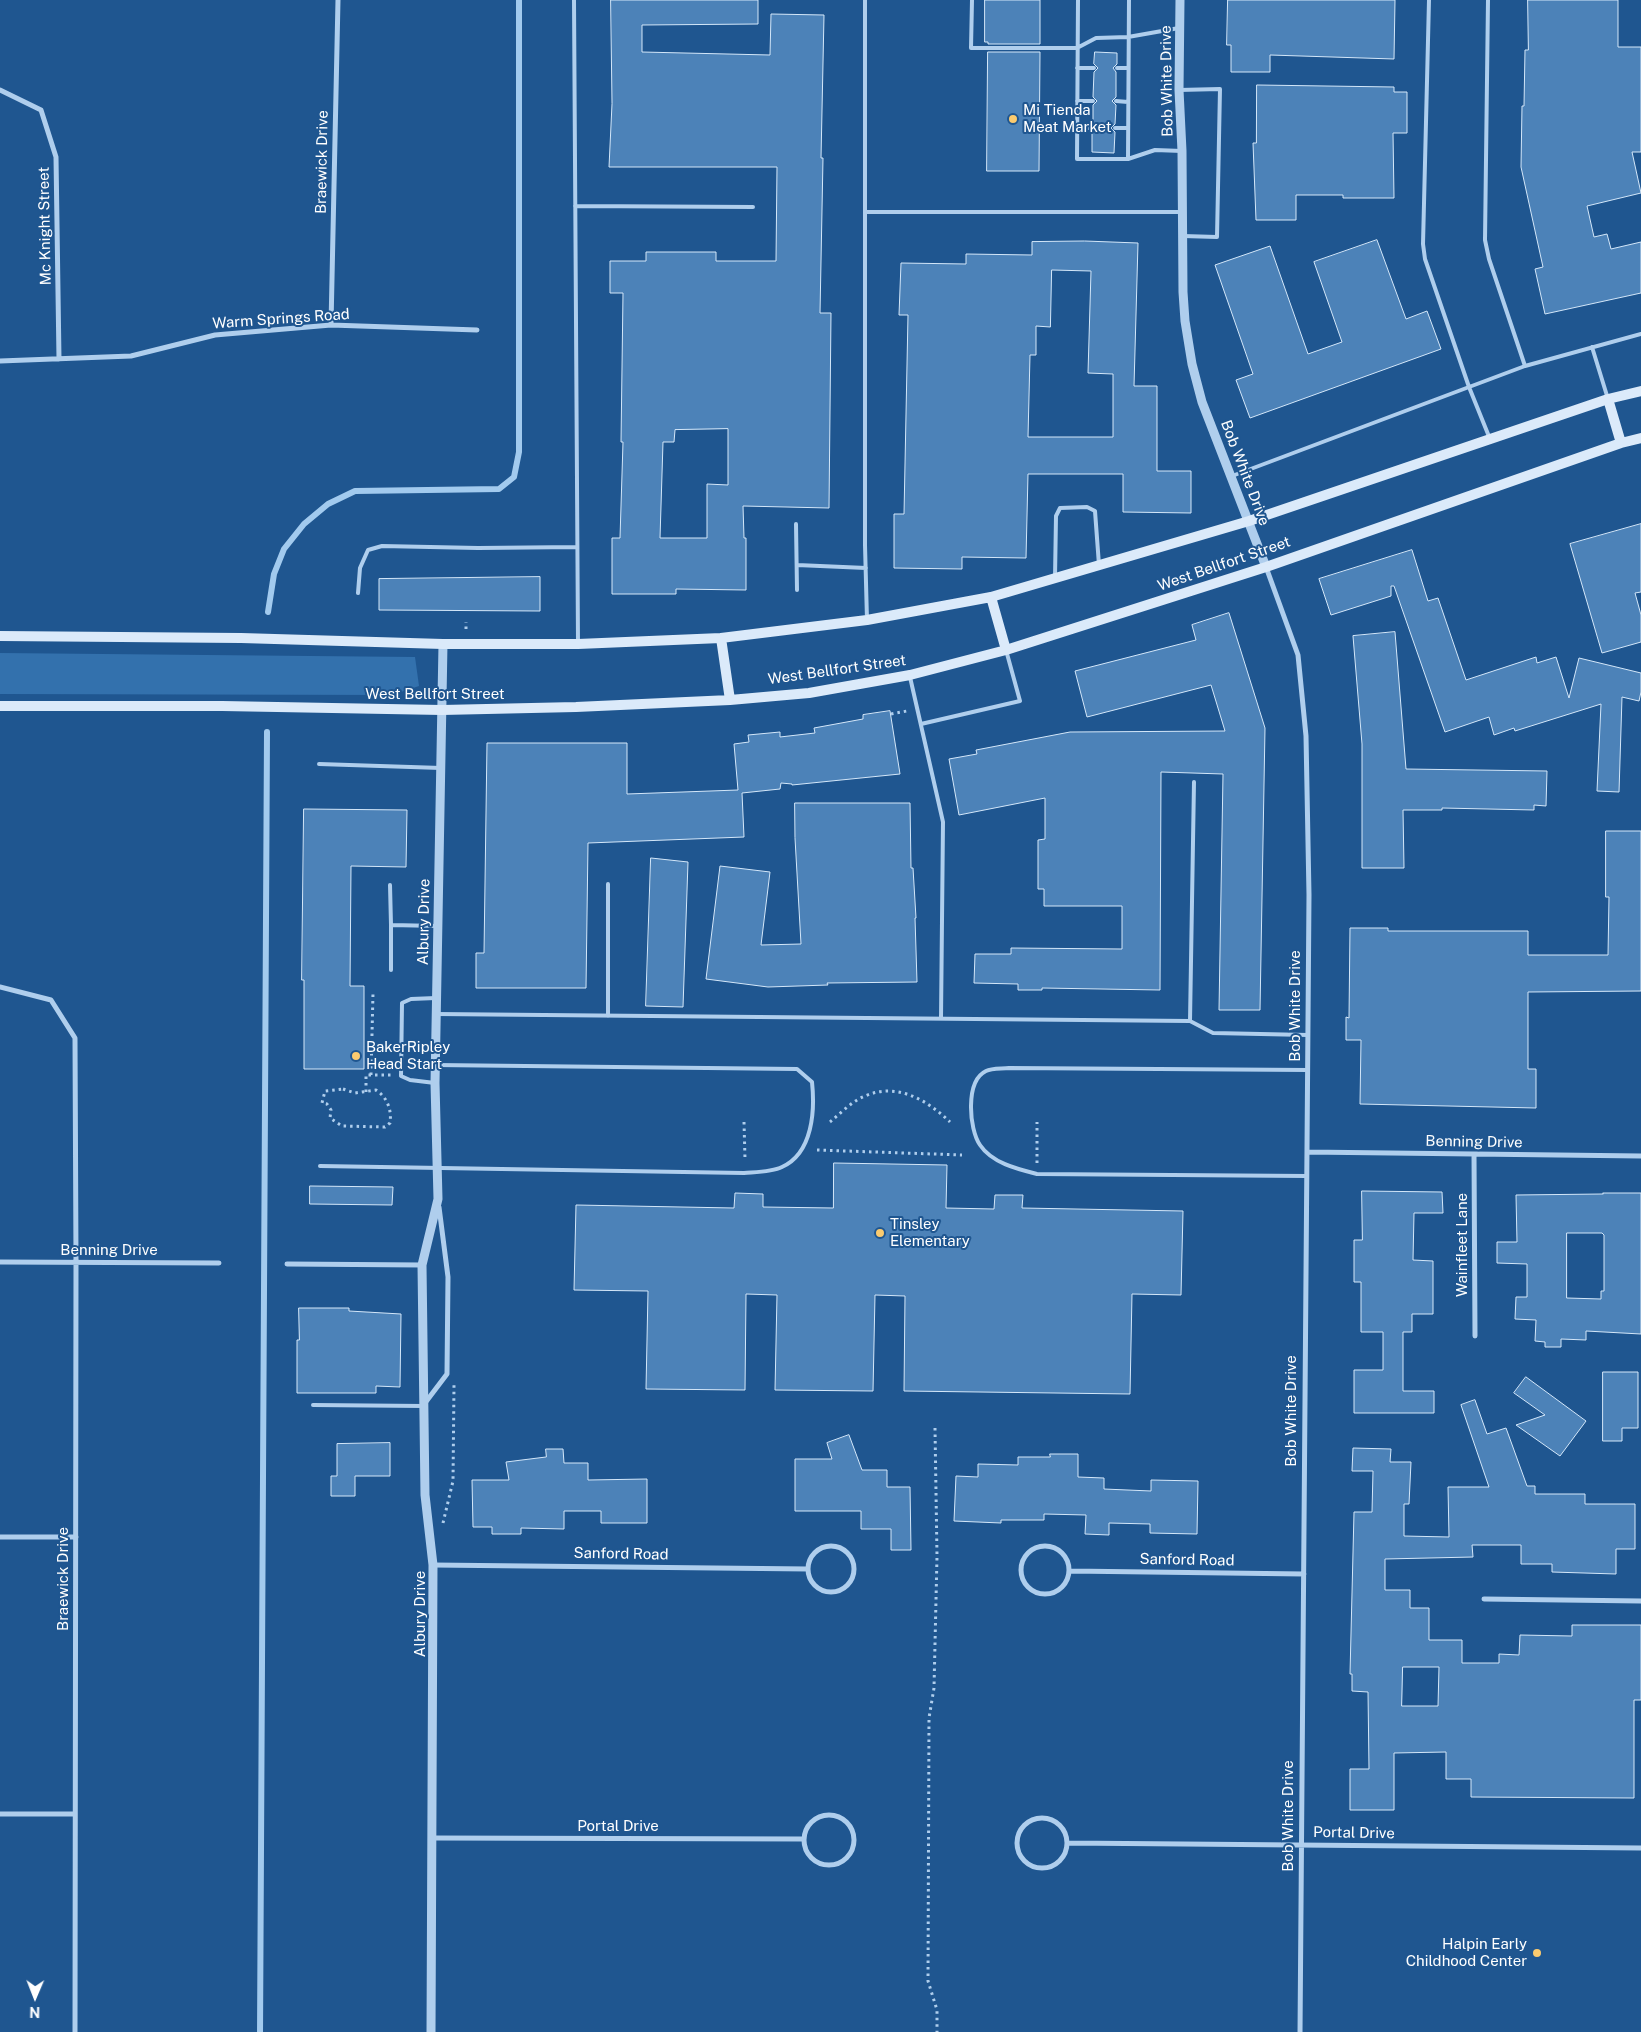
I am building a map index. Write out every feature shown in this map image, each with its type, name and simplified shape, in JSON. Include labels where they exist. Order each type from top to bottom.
[{"type":"main road","points":[[0,636],[241,638],[443,644],[578,644],[721,638],[867,620],[991,597],[1249,521],[1608,399],[1641,391]]},
{"type":"main road","points":[[1608,399],[1621,443]]},
{"type":"main road","name":"West Bellfort Street","points":[[0,706],[222,706],[442,710],[576,707],[730,700],[809,693],[910,675],[1006,650],[1266,567],[1621,443],[1641,438]]},
{"type":"main road","points":[[991,597],[1006,650]]},
{"type":"main road","points":[[721,638],[730,700]]},
{"type":"street","name":"Braewick Drive","points":[[332,325],[338,0]]},
{"type":"street","name":"Bob White Drive","points":[[1180,0],[1179,90],[1182,151],[1183,292],[1185,321],[1192,364],[1202,402],[1232,476],[1298,655],[1306,736],[1309,895],[1300,2032]]},
{"type":"street","name":"Mc Knight Street","points":[[0,90],[41,110],[56,157],[59,359]]},
{"type":"street","name":"Warm Springs Road","points":[[0,361],[132,356],[215,335],[332,325],[477,330]]},
{"type":"street","name":"Albury Drive","points":[[443,644],[435,1083],[438,1199],[448,1277],[447,1374]]},
{"type":"street","name":"Braewick Drive","points":[[0,987],[50,1000],[75,1038],[75,2032]]},
{"type":"street","name":"Benning Drive","points":[[1307,1152],[1641,1156]]},
{"type":"street","name":"Wainfleet Lane","points":[[1474,1154],[1475,1336]]},
{"type":"street","name":"Albury Drive","points":[[431,2032],[434,1565],[425,1494],[422,1265],[438,1199]]},
{"type":"street","name":"Benning Drive","points":[[0,1262],[219,1263]]},
{"type":"street","points":[[287,1264],[422,1265]]},
{"type":"street","points":[[424,1406],[447,1374]]},
{"type":"street","points":[[0,1537],[76,1538]]},
{"type":"street","points":[[832,1545],[848,1552],[853,1560],[855,1569],[853,1578],[848,1586],[840,1591],[831,1592],[822,1591],[814,1586],[809,1578],[808,1569],[809,1560],[815,1552],[822,1547],[832,1545]]},
{"type":"street","points":[[1046,1546],[1055,1548],[1063,1553],[1068,1561],[1070,1570],[1068,1580],[1062,1588],[1054,1593],[1045,1595],[1035,1593],[1028,1587],[1022,1579],[1021,1570],[1023,1560],[1028,1553],[1036,1548],[1046,1546]]},
{"type":"street","name":"Sanford Road","points":[[434,1565],[808,1569]]},
{"type":"street","name":"Sanford Road","points":[[1070,1570],[1304,1574]]},
{"type":"street","points":[[1484,1599],[1641,1601]]},
{"type":"street","points":[[0,1814],[74,1814]]},
{"type":"street","points":[[829,1814],[847,1822],[854,1840],[852,1850],[846,1858],[838,1864],[828,1866],[810,1858],[805,1849],[803,1839],[805,1830],[811,1821],[819,1816],[829,1814]]},
{"type":"street","points":[[1042,1817],[1052,1819],[1060,1824],[1066,1833],[1068,1843],[1066,1852],[1060,1861],[1052,1866],[1042,1868],[1032,1866],[1024,1860],[1018,1852],[1016,1843],[1018,1833],[1024,1824],[1032,1819],[1042,1817]]},
{"type":"street","name":"Portal Drive","points":[[433,1838],[803,1839]]},
{"type":"street","name":"Portal Drive","points":[[1068,1843],[1641,1848]]},
{"type":"lane","points":[[574,0],[578,644]]},
{"type":"lane","points":[[865,0],[867,620]]},
{"type":"lane","points":[[972,0],[971,48],[1077,48],[1096,38],[1128,38],[1179,28]]},
{"type":"lane","points":[[1078,0],[1077,159],[1128,159],[1155,150],[1182,151]]},
{"type":"lane","points":[[1128,159],[1129,0]]},
{"type":"lane","points":[[1429,0],[1423,244],[1425,259],[1469,387],[1490,439]]},
{"type":"lane","points":[[1488,0],[1485,240],[1489,259],[1525,366]]},
{"type":"lane","points":[[1077,68],[1094,68]]},
{"type":"lane","points":[[1117,68],[1128,68]]},
{"type":"lane","points":[[1179,90],[1220,90],[1217,237],[1182,236]]},
{"type":"lane","points":[[1077,101],[1093,101]]},
{"type":"lane","points":[[1116,101],[1128,102]]},
{"type":"lane","points":[[1077,128],[1092,128]]},
{"type":"lane","points":[[1115,128],[1128,128]]},
{"type":"lane","points":[[575,206],[753,207]]},
{"type":"lane","points":[[866,212],[1182,212]]},
{"type":"lane","points":[[1232,476],[1525,366],[1641,334]]},
{"type":"lane","points":[[1592,347],[1608,399]]},
{"type":"lane","points":[[1055,578],[1056,516],[1060,508],[1087,508],[1094,511],[1099,565]]},
{"type":"lane","points":[[796,524],[797,590]]},
{"type":"lane","points":[[358,593],[360,568],[368,550],[382,546],[478,548],[578,547]]},
{"type":"lane","points":[[797,565],[866,568]]},
{"type":"lane","points":[[921,724],[1020,701],[1006,650]]},
{"type":"lane","points":[[910,675],[943,822],[941,1018]]},
{"type":"lane","points":[[319,764],[441,768]]},
{"type":"lane","points":[[1190,1021],[1194,782]]},
{"type":"lane","points":[[608,884],[608,1016]]},
{"type":"lane","points":[[390,885],[391,970]]},
{"type":"lane","points":[[391,925],[438,926]]},
{"type":"lane","points":[[435,1083],[410,1080],[401,1076],[402,1003],[411,999],[436,998]]},
{"type":"lane","points":[[436,1014],[1190,1021],[1214,1032],[1308,1034]]},
{"type":"lane","points":[[320,1166],[438,1170],[744,1173],[782,1168],[799,1154],[807,1139],[813,1115],[812,1082],[797,1069],[435,1065]]},
{"type":"lane","points":[[1307,1176],[1037,1174],[1014,1169],[996,1160],[980,1145],[973,1127],[971,1100],[974,1083],[986,1071],[1009,1068],[1308,1070]]},
{"type":"lane","points":[[313,1405],[424,1406]]},
{"type":"path","points":[[466,622],[466,629]]},
{"type":"path","points":[[371,1075],[373,993]]},
{"type":"path","points":[[366,1092],[366,1075],[401,1076]]},
{"type":"path","points":[[330,1090],[343,1090],[355,1093],[366,1092],[376,1090],[389,1105],[390,1123],[385,1127],[342,1126],[330,1118],[331,1110],[327,1104],[322,1103],[325,1092],[330,1090]]},
{"type":"path","points":[[830,1122],[864,1096],[882,1092],[903,1093],[924,1100],[950,1122]]},
{"type":"path","points":[[744,1122],[745,1158]]},
{"type":"path","points":[[1037,1122],[1037,1164]]},
{"type":"path","points":[[818,1150],[962,1155]]},
{"type":"path","points":[[442,1529],[453,1481],[454,1382],[447,1374]]},
{"type":"path","points":[[935,1428],[937,1556],[934,1688],[929,1718],[928,1981],[937,2010],[937,2032]]},
{"type":"shaded area","points":[[0,653],[415,657],[419,686],[392,695],[0,694]]},
{"type":"building","points":[[611,0],[758,0],[758,24],[642,25],[642,52],[770,55],[771,14],[824,15],[820,313],[831,313],[829,508],[743,506],[744,538],[746,538],[746,590],[676,589],[676,594],[612,594],[612,538],[620,538],[623,442],[621,442],[623,293],[610,293],[610,261],[646,261],[646,252],[716,252],[716,261],[776,261],[777,167],[609,167],[612,104]],"holes":[[[728,429],[728,485],[707,484],[707,538],[660,538],[663,442],[674,442],[675,430]]]},
{"type":"building","points":[[985,0],[1040,0],[1040,44],[988,44],[988,42],[985,42]]},
{"type":"building","points":[[1228,0],[1395,0],[1394,59],[1270,55],[1270,72],[1231,72],[1231,45],[1227,45]]},
{"type":"building","points":[[1528,0],[1618,0],[1618,47],[1641,47],[1641,152],[1632,152],[1641,193],[1587,206],[1594,237],[1607,234],[1611,249],[1641,242],[1641,293],[1545,314],[1535,269],[1543,267],[1521,167],[1525,50],[1528,50]]},
{"type":"building","name":"Mi Tienda Meat Market","points":[[988,52],[1040,52],[1039,171],[987,171]]},
{"type":"building","points":[[1095,52],[1117,53],[1117,64],[1113,68],[1116,72],[1116,97],[1112,101],[1116,105],[1115,124],[1111,128],[1115,132],[1114,153],[1092,152],[1092,132],[1096,128],[1093,124],[1093,105],[1097,101],[1093,97],[1094,72],[1098,68],[1094,64]]},
{"type":"building","points":[[1257,85],[1394,87],[1394,92],[1407,92],[1407,133],[1393,133],[1394,198],[1343,198],[1343,195],[1296,195],[1296,220],[1256,220],[1253,143],[1256,143]]},
{"type":"building","points":[[1377,240],[1406,319],[1427,311],[1441,349],[1250,418],[1236,380],[1253,374],[1215,265],[1270,246],[1308,354],[1342,342],[1314,262]]},
{"type":"building","points":[[1032,242],[1138,243],[1134,386],[1157,386],[1157,471],[1191,471],[1191,513],[1123,512],[1123,474],[1028,474],[1026,558],[962,557],[962,569],[894,568],[894,514],[904,514],[908,315],[899,315],[901,263],[966,264],[966,254],[1032,255]],"holes":[[[1052,270],[1091,271],[1088,373],[1113,374],[1113,437],[1028,437],[1030,355],[1036,355],[1036,326],[1050,327]]]},
{"type":"building","points":[[1641,524],[1641,592],[1635,593],[1641,615],[1641,642],[1602,653],[1570,544]]},
{"type":"building","points":[[1412,550],[1428,601],[1438,598],[1466,680],[1536,657],[1537,663],[1556,657],[1569,698],[1579,658],[1641,673],[1639,701],[1622,697],[1619,792],[1597,791],[1601,704],[1515,731],[1514,728],[1494,735],[1489,717],[1445,732],[1394,586],[1391,586],[1391,596],[1331,615],[1319,579]]},
{"type":"building","points":[[540,577],[540,611],[379,610],[379,579]]},
{"type":"building","points":[[1229,613],[1265,728],[1260,1010],[1219,1010],[1223,774],[1161,772],[1160,990],[1042,988],[1042,990],[1018,990],[1018,984],[974,983],[975,954],[1011,954],[1011,948],[1122,949],[1122,906],[1044,906],[1044,889],[1038,889],[1038,840],[1045,839],[1045,798],[959,815],[949,759],[977,754],[976,750],[1070,732],[1225,731],[1211,685],[1087,717],[1075,671],[1196,640],[1192,625]]},
{"type":"building","points":[[1395,632],[1406,769],[1547,771],[1546,806],[1534,805],[1534,810],[1442,808],[1442,810],[1403,810],[1404,868],[1362,868],[1362,744],[1353,636]]},
{"type":"building","points":[[890,711],[900,774],[792,785],[781,783],[780,789],[742,793],[744,837],[588,843],[586,988],[476,988],[476,953],[484,953],[487,743],[627,743],[627,794],[738,790],[734,744],[749,742],[748,735],[780,732],[780,737],[815,733],[814,728],[863,719],[863,715]]},
{"type":"building","points":[[795,803],[910,803],[911,868],[913,868],[916,918],[917,982],[827,983],[828,985],[768,987],[706,979],[720,866],[770,872],[761,945],[801,944]]},
{"type":"building","points":[[304,809],[407,810],[406,867],[351,866],[350,986],[364,986],[364,1069],[304,1069],[304,980],[302,980]]},
{"type":"building","points":[[1606,831],[1641,831],[1641,991],[1528,992],[1528,1069],[1536,1069],[1536,1108],[1360,1104],[1361,1040],[1346,1040],[1346,1017],[1349,1018],[1350,928],[1388,928],[1388,931],[1528,931],[1528,955],[1608,955],[1609,897],[1606,897]]},
{"type":"building","points":[[651,858],[688,862],[683,1007],[646,1006]]},
{"type":"building","points":[[834,1163],[947,1165],[946,1208],[994,1209],[995,1195],[1023,1195],[1022,1208],[1183,1211],[1181,1295],[1132,1294],[1130,1394],[904,1391],[905,1296],[875,1295],[873,1391],[775,1390],[777,1295],[746,1294],[745,1390],[646,1389],[648,1291],[574,1290],[576,1205],[734,1208],[735,1193],[763,1194],[763,1207],[833,1208]]},
{"type":"building","points":[[310,1186],[393,1187],[392,1205],[310,1204]]},
{"type":"building","points":[[1362,1191],[1442,1192],[1443,1213],[1414,1213],[1413,1260],[1433,1261],[1433,1314],[1412,1314],[1412,1332],[1403,1332],[1403,1391],[1434,1391],[1434,1413],[1354,1413],[1354,1370],[1383,1370],[1383,1332],[1361,1332],[1361,1282],[1354,1282],[1354,1240],[1362,1240]]},
{"type":"building","points":[[1641,1193],[1641,1334],[1586,1331],[1586,1340],[1561,1339],[1561,1347],[1545,1347],[1545,1342],[1535,1341],[1536,1320],[1515,1319],[1516,1297],[1527,1297],[1527,1264],[1497,1263],[1497,1242],[1517,1242],[1516,1195]],"holes":[[[1567,1233],[1602,1233],[1604,1235],[1604,1291],[1601,1291],[1601,1299],[1567,1298]]]},
{"type":"building","points":[[299,1308],[349,1308],[349,1311],[401,1314],[400,1387],[376,1386],[376,1393],[297,1393]]},
{"type":"building","points":[[1603,1372],[1638,1372],[1638,1428],[1622,1428],[1622,1441],[1603,1441]]},
{"type":"building","points":[[1526,1377],[1586,1421],[1560,1456],[1516,1425],[1545,1415],[1514,1393]]},
{"type":"building","points":[[1475,1400],[1487,1434],[1506,1428],[1527,1486],[1535,1486],[1535,1494],[1585,1494],[1585,1504],[1635,1504],[1635,1549],[1616,1549],[1616,1574],[1552,1572],[1552,1564],[1521,1564],[1521,1545],[1472,1545],[1473,1557],[1385,1559],[1385,1590],[1410,1590],[1410,1608],[1429,1608],[1429,1640],[1462,1640],[1462,1663],[1499,1663],[1499,1654],[1519,1655],[1520,1635],[1572,1636],[1572,1625],[1641,1625],[1641,1700],[1634,1700],[1634,1798],[1471,1797],[1471,1779],[1446,1779],[1446,1752],[1394,1753],[1394,1810],[1350,1810],[1350,1769],[1369,1769],[1368,1692],[1352,1691],[1352,1674],[1350,1674],[1354,1512],[1372,1512],[1373,1471],[1352,1471],[1353,1448],[1391,1449],[1390,1462],[1411,1462],[1409,1504],[1404,1504],[1404,1536],[1449,1537],[1448,1487],[1489,1487],[1461,1405]],"holes":[[[1403,1667],[1439,1667],[1438,1706],[1402,1706]]]},
{"type":"building","points":[[849,1435],[862,1470],[887,1470],[887,1487],[910,1487],[911,1550],[891,1550],[891,1529],[861,1529],[861,1511],[795,1511],[795,1459],[832,1459],[827,1443]]},
{"type":"building","points":[[390,1443],[390,1476],[355,1476],[355,1496],[331,1496],[331,1476],[337,1476],[337,1444]]},
{"type":"building","points":[[546,1449],[563,1449],[564,1463],[588,1463],[588,1480],[647,1479],[647,1523],[601,1523],[601,1511],[564,1511],[564,1529],[521,1528],[521,1534],[492,1534],[492,1527],[473,1527],[472,1480],[509,1480],[506,1462],[546,1457]]},
{"type":"building","points":[[1050,1454],[1078,1454],[1078,1477],[1104,1478],[1104,1489],[1151,1491],[1151,1480],[1198,1481],[1197,1534],[1150,1533],[1150,1524],[1109,1523],[1109,1535],[1085,1534],[1086,1515],[1044,1514],[1044,1520],[1001,1520],[1001,1523],[954,1521],[956,1476],[978,1477],[978,1464],[1018,1465],[1018,1457],[1050,1457]]},
{"type":"waterway","points":[[268,612],[274,574],[284,549],[304,524],[328,504],[355,491],[499,489],[514,477],[519,452],[519,0]]},
{"type":"waterway","points":[[260,2032],[267,732]]},
{"type":"place","name":"Mi Tienda Meat Market","points":[[1013,119]]},
{"type":"place","name":"BakerRipley Head Start","points":[[356,1056]]},
{"type":"place","name":"Tinsley Elementary","points":[[880,1233]]},
{"type":"place","name":"Halpin Early Childhood Center","points":[[1537,1953]]}]
